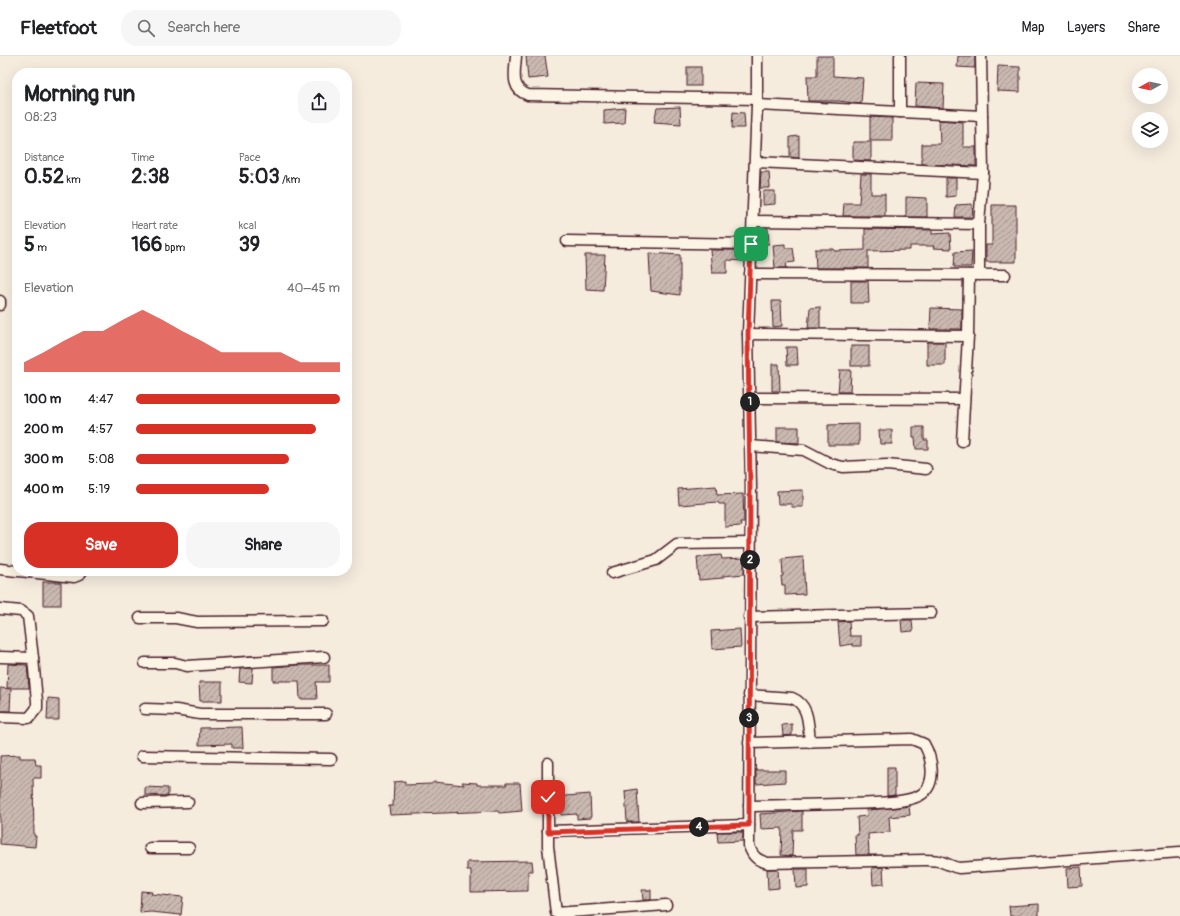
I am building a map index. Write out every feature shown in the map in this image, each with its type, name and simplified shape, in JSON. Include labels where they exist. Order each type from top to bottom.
[{"type":"street","points":[[516,56],[516,88],[520,92],[528,95],[757,102],[982,116]]},
{"type":"street","points":[[757,56],[757,102],[748,334],[750,398],[749,846],[752,854],[756,859],[768,863],[935,860],[958,868],[1180,852]]},
{"type":"street","points":[[900,56],[900,112]]},
{"type":"street","points":[[962,441],[968,336],[983,173],[981,56]]},
{"type":"street","points":[[755,162],[983,173]]},
{"type":"street","points":[[753,221],[979,224]]},
{"type":"street","points":[[566,241],[751,244]]},
{"type":"street","points":[[750,274],[1005,275]]},
{"type":"street","points":[[748,334],[968,336]]},
{"type":"street","points":[[750,398],[964,398]]},
{"type":"street","points":[[750,446],[804,450],[831,464],[843,467],[886,465],[926,468]]},
{"type":"street","points":[[612,573],[656,560],[677,544],[750,543]]},
{"type":"street","points":[[0,569],[12,570]]},
{"type":"street","points":[[65,576],[76,576]]},
{"type":"street","points":[[0,609],[21,611],[28,616],[37,701],[37,708],[34,714],[29,718],[0,717]]},
{"type":"street","points":[[749,617],[931,613]]},
{"type":"street","points":[[140,618],[176,618],[197,622],[322,621]]},
{"type":"street","points":[[0,657],[33,658]]},
{"type":"street","points":[[145,663],[176,663],[187,666],[324,657]]},
{"type":"street","points":[[749,695],[792,698],[797,700],[805,709],[810,742]]},
{"type":"street","points":[[145,709],[176,710],[200,714],[326,714]]},
{"type":"street","points":[[749,744],[912,739],[924,744],[930,757],[932,768],[930,786],[917,797],[889,802],[749,806]]},
{"type":"street","points":[[142,756],[331,759]]},
{"type":"street","points":[[548,763],[548,846],[556,913],[666,905]]},
{"type":"street","points":[[142,803],[188,802]]},
{"type":"street","points":[[548,832],[749,825]]},
{"type":"street","points":[[150,848],[189,848]]},
{"type":"building","points":[[526,56],[545,56],[548,77],[528,79]]},
{"type":"building","points":[[817,56],[833,56],[833,76],[863,78],[861,104],[839,101],[808,101],[807,76],[817,76]]},
{"type":"building","points":[[958,56],[975,56],[975,68],[957,67]]},
{"type":"building","points":[[998,66],[1020,67],[1020,92],[997,91]]},
{"type":"building","points":[[687,67],[701,67],[701,86],[687,86]]},
{"type":"building","points":[[916,83],[944,84],[943,108],[915,106]]},
{"type":"building","points":[[680,107],[681,124],[654,122],[657,108]]},
{"type":"building","points":[[625,108],[624,123],[604,124],[604,110]]},
{"type":"building","points":[[733,112],[744,113],[745,128],[732,128]]},
{"type":"building","points":[[870,117],[892,118],[892,141],[870,141]]},
{"type":"building","points":[[939,120],[963,122],[963,147],[976,147],[976,166],[922,164],[922,144],[940,144]]},
{"type":"building","points":[[799,136],[799,158],[790,157],[790,137]]},
{"type":"building","points":[[853,142],[871,142],[871,161],[853,160]]},
{"type":"building","points":[[761,172],[769,172],[770,188],[760,188]]},
{"type":"building","points":[[861,174],[871,174],[871,194],[885,194],[885,216],[843,216],[844,203],[859,203]]},
{"type":"building","points":[[946,178],[956,178],[956,196],[946,197]]},
{"type":"building","points":[[763,191],[775,191],[775,204],[763,205]]},
{"type":"building","points":[[906,197],[927,198],[927,217],[906,217]]},
{"type":"building","points":[[972,204],[973,217],[955,217],[956,205]]},
{"type":"building","points":[[992,205],[1016,205],[1016,262],[986,262],[986,245],[992,245]]},
{"type":"building","points":[[759,228],[768,228],[769,244],[759,244]]},
{"type":"building","points":[[865,229],[932,230],[932,234],[950,233],[951,249],[933,248],[934,246],[910,246],[910,250],[868,251],[868,268],[816,268],[815,249],[834,249],[834,251],[865,250]]},
{"type":"building","points":[[785,244],[785,248],[793,248],[795,262],[786,263],[787,268],[775,268],[773,245]]},
{"type":"building","points":[[710,250],[745,250],[744,261],[727,260],[727,273],[712,273]]},
{"type":"building","points":[[972,251],[971,267],[954,267],[955,252]]},
{"type":"building","points":[[649,253],[680,255],[680,295],[651,291]]},
{"type":"building","points":[[585,255],[605,255],[603,290],[586,289]]},
{"type":"building","points":[[851,281],[868,281],[869,303],[851,303]]},
{"type":"building","points":[[772,301],[781,301],[782,326],[773,327]]},
{"type":"building","points":[[820,307],[820,328],[808,328],[810,308]]},
{"type":"building","points":[[931,308],[962,309],[962,329],[930,329]]},
{"type":"building","points":[[945,342],[945,365],[927,365],[927,343]]},
{"type":"building","points":[[851,346],[869,346],[869,366],[851,366]]},
{"type":"building","points":[[786,347],[797,347],[798,365],[787,365]]},
{"type":"building","points":[[772,364],[779,364],[780,391],[772,391]]},
{"type":"building","points":[[840,370],[851,370],[850,392],[838,392]]},
{"type":"building","points":[[859,424],[859,445],[828,445],[828,425]]},
{"type":"building","points":[[777,427],[799,427],[799,443],[777,442]]},
{"type":"building","points":[[913,427],[924,427],[924,440],[928,440],[928,449],[916,449],[915,437],[913,437]]},
{"type":"building","points":[[879,430],[892,430],[892,444],[880,444]]},
{"type":"building","points":[[716,486],[717,495],[743,494],[744,522],[740,522],[741,526],[725,527],[725,504],[719,504],[718,502],[679,505],[678,489]]},
{"type":"building","points":[[803,490],[803,507],[792,507],[791,504],[778,504],[777,491]]},
{"type":"building","points":[[721,555],[722,559],[744,558],[744,574],[699,580],[697,557]]},
{"type":"building","points":[[803,557],[805,594],[785,595],[785,585],[782,585],[781,576],[783,576],[782,559]]},
{"type":"building","points":[[43,582],[61,582],[61,605],[43,605]]},
{"type":"building","points":[[901,620],[912,620],[913,631],[902,632]]},
{"type":"building","points":[[849,621],[850,636],[861,636],[861,646],[853,646],[853,644],[840,646],[838,622]]},
{"type":"building","points":[[740,629],[741,647],[712,649],[711,631]]},
{"type":"building","points":[[8,664],[27,665],[29,688],[7,688]]},
{"type":"building","points":[[329,665],[329,682],[316,682],[317,699],[300,699],[299,681],[273,681],[273,667]]},
{"type":"building","points":[[253,668],[252,683],[239,682],[240,669]]},
{"type":"building","points":[[199,682],[222,682],[222,701],[200,701]]},
{"type":"building","points":[[0,688],[11,689],[10,711],[0,711]]},
{"type":"building","points":[[48,698],[59,699],[59,720],[47,720]]},
{"type":"building","points":[[792,724],[792,735],[783,736],[782,725]]},
{"type":"building","points":[[242,727],[243,748],[232,748],[232,744],[199,745],[200,728]]},
{"type":"building","points":[[20,755],[20,758],[35,758],[36,765],[41,765],[41,778],[33,778],[34,836],[36,836],[35,847],[0,844],[0,756]]},
{"type":"building","points":[[887,767],[895,767],[895,795],[887,796]]},
{"type":"building","points":[[756,770],[785,770],[785,782],[756,784]]},
{"type":"building","points":[[405,781],[405,785],[431,784],[434,782],[464,785],[462,782],[477,783],[477,785],[506,785],[506,783],[520,783],[522,811],[499,813],[498,811],[390,815],[389,806],[393,806],[394,782]]},
{"type":"building","points":[[145,787],[168,788],[168,796],[145,795]]},
{"type":"building","points":[[637,789],[639,822],[627,822],[625,791]]},
{"type":"building","points":[[590,794],[591,818],[577,819],[577,814],[561,815],[561,812],[555,813],[554,797]]},
{"type":"building","points":[[909,806],[910,815],[889,817],[890,832],[868,834],[869,855],[856,855],[855,835],[858,835],[857,817],[867,816],[866,810]]},
{"type":"building","points":[[802,811],[802,830],[793,830],[792,856],[781,855],[782,828],[761,829],[760,814]]},
{"type":"building","points":[[717,832],[743,832],[743,841],[718,842]]},
{"type":"building","points":[[532,861],[533,871],[528,871],[528,891],[471,892],[471,870],[467,870],[467,862]]},
{"type":"building","points":[[883,867],[884,884],[873,885],[872,868]]},
{"type":"building","points":[[1081,867],[1082,886],[1068,887],[1067,868]]},
{"type":"building","points":[[767,869],[778,869],[779,888],[768,889]]},
{"type":"building","points":[[795,869],[808,869],[808,887],[796,888]]},
{"type":"building","points":[[642,890],[651,890],[651,900],[643,900]]},
{"type":"building","points":[[141,891],[152,892],[151,894],[183,897],[181,915],[151,912],[140,913]]},
{"type":"building","points":[[1039,904],[1039,916],[1010,916],[1009,906]]},
{"type":"route","points":[[548,797],[548,832],[749,825],[750,398],[748,334],[751,244]]}]
